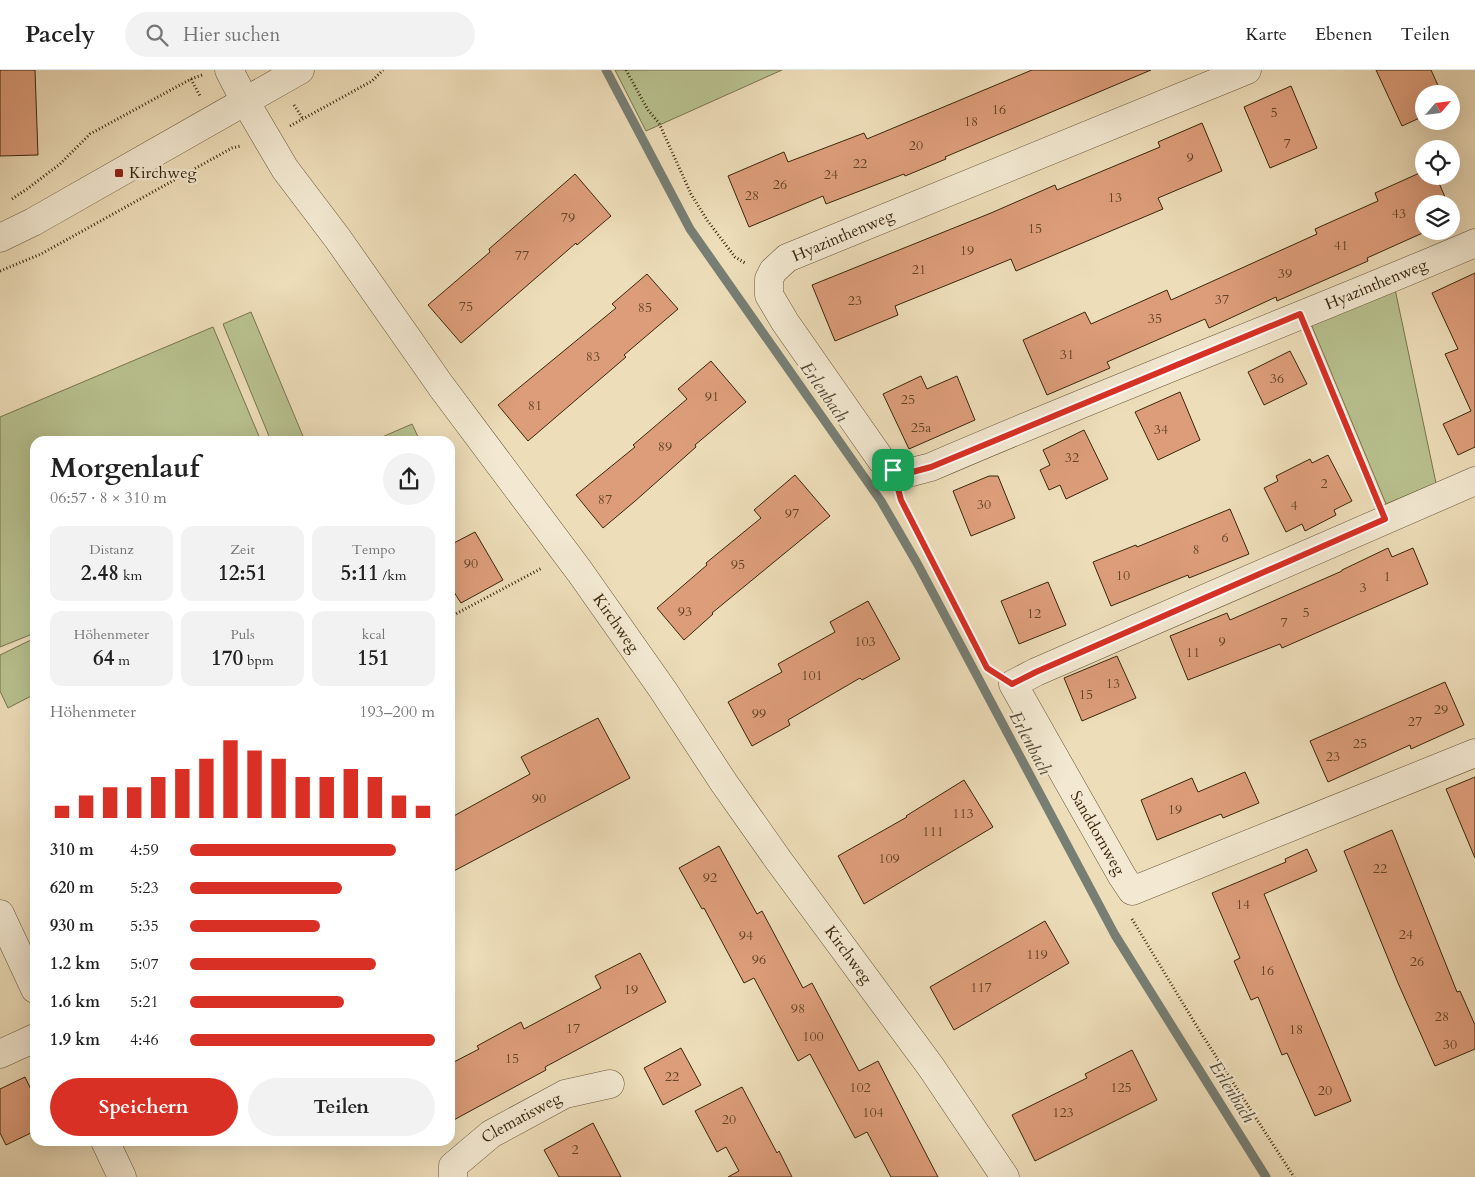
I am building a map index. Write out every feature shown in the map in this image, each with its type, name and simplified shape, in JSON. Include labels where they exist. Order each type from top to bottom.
[{"type":"street","points":[[0,238],[33,222],[300,70]]},
{"type":"street","name":"Hyazinthenweg","points":[[769,279],[773,271],[787,258],[1248,70]]},
{"type":"street","name":"Kirchweg","points":[[219,72],[245,101],[285,169],[338,239],[442,386],[567,555],[663,690],[757,830],[931,1067],[1005,1177]]},
{"type":"street","name":"Hyazinthenweg","points":[[893,470],[905,474],[931,467],[1475,243]]},
{"type":"street","points":[[769,279],[770,296],[785,322],[882,461],[893,470]]},
{"type":"street","points":[[1012,684],[1475,481]]},
{"type":"street","name":"Sanddornweg","points":[[1012,684],[1132,891],[1475,753]]},
{"type":"street","points":[[0,914],[30,978]]},
{"type":"street","points":[[0,1054],[30,1040]]},
{"type":"street","name":"Clematisweg","points":[[453,1177],[452,1166],[491,1134],[565,1094],[610,1084]]},
{"type":"street","points":[[107,1146],[122,1177]]},
{"type":"path","points":[[0,271],[41,254],[232,148],[268,139],[372,81],[383,70]]},
{"type":"path","points":[[626,70],[648,110],[659,123],[692,194],[708,220],[735,257],[769,279]]},
{"type":"path","points":[[8,201],[60,164],[90,134],[191,79],[219,72]]},
{"type":"path","points":[[1300,314],[1385,519]]},
{"type":"path","points":[[893,470],[901,500],[987,668],[1012,684]]},
{"type":"path","points":[[455,614],[567,555]]},
{"type":"path","points":[[1132,891],[1130,915],[1199,1030],[1294,1177]]},
{"type":"green space","points":[[615,70],[782,70],[646,131]]},
{"type":"green space","points":[[1395,289],[1436,483],[1386,504],[1311,324]]},
{"type":"green space","points":[[251,312],[303,436],[269,436],[223,324]]},
{"type":"green space","points":[[213,327],[259,436],[30,436],[30,635],[0,647],[0,417]]},
{"type":"green space","points":[[412,424],[418,436],[384,436]]},
{"type":"green space","points":[[30,640],[30,697],[8,708],[0,691],[0,655]]},
{"type":"building","points":[[0,70],[35,70],[38,155],[0,156]]},
{"type":"building","points":[[1032,70],[1151,70],[945,157],[946,159],[905,176],[904,174],[826,204],[823,196],[749,227],[728,176],[784,152],[788,162],[864,133],[867,139]]},
{"type":"building","points":[[1376,70],[1431,70],[1438,85],[1415,85],[1415,120],[1402,126]]},
{"type":"building","points":[[1291,86],[1317,148],[1270,168],[1244,107]]},
{"type":"building","points":[[1202,123],[1222,171],[1158,198],[1163,209],[1016,271],[1011,259],[895,306],[898,315],[835,341],[812,285],[991,213],[1055,185],[1057,190],[1160,147],[1158,142]]},
{"type":"building","points":[[575,174],[611,216],[577,245],[576,243],[461,343],[428,305],[490,252],[489,249]]},
{"type":"building","points":[[1415,175],[1415,185],[1440,185],[1444,195],[1415,195],[1415,236],[1367,258],[1368,261],[1277,301],[1276,297],[1209,328],[1205,319],[1107,362],[1110,368],[1047,395],[1023,340],[1085,312],[1091,324],[1167,290],[1171,300],[1317,234],[1315,229],[1378,201],[1375,193]]},
{"type":"building","points":[[1475,273],[1475,447],[1458,455],[1443,424],[1471,411],[1445,354],[1458,349],[1432,293]]},
{"type":"building","points":[[647,274],[678,309],[624,355],[626,357],[528,441],[498,405],[616,308],[612,304]]},
{"type":"building","points":[[1290,351],[1307,384],[1264,405],[1248,372]]},
{"type":"building","points":[[711,361],[746,402],[603,528],[576,495],[635,447],[633,445],[687,399],[678,389]]},
{"type":"building","points":[[921,376],[927,389],[957,376],[975,420],[909,449],[883,394]]},
{"type":"building","points":[[1180,392],[1200,440],[1158,460],[1135,412]]},
{"type":"building","points":[[1084,430],[1108,479],[1066,499],[1060,485],[1049,490],[1040,470],[1050,465],[1043,450]]},
{"type":"building","points":[[1328,455],[1352,501],[1334,510],[1336,515],[1305,531],[1302,524],[1286,532],[1264,488],[1278,481],[1276,476],[1310,459],[1312,463]]},
{"type":"building","points":[[795,475],[830,516],[712,613],[684,640],[657,608],[707,565],[706,563],[761,518],[754,510]]},
{"type":"building","points":[[989,476],[998,476],[1015,518],[971,536],[953,491]]},
{"type":"building","points":[[1230,509],[1249,554],[1189,578],[1188,575],[1111,606],[1093,562],[1136,545],[1137,547]]},
{"type":"building","points":[[475,532],[503,580],[461,603],[455,594],[455,542]]},
{"type":"building","points":[[1388,548],[1392,557],[1413,548],[1428,584],[1282,648],[1280,644],[1188,680],[1170,636],[1227,613],[1230,620],[1342,571]]},
{"type":"building","points":[[1048,582],[1066,625],[1019,644],[1001,601]]},
{"type":"building","points":[[868,601],[900,659],[862,680],[860,678],[788,720],[790,725],[752,746],[728,702],[782,672],[778,664],[835,632],[830,622]]},
{"type":"building","points":[[1117,656],[1136,698],[1082,721],[1064,678]]},
{"type":"building","points":[[1445,682],[1464,725],[1411,749],[1410,745],[1328,782],[1310,741]]},
{"type":"building","points":[[598,718],[630,778],[455,870],[455,815],[530,774],[521,757]]},
{"type":"building","points":[[1245,772],[1259,803],[1223,818],[1221,814],[1157,840],[1141,800],[1192,778],[1198,792]]},
{"type":"building","points":[[1475,777],[1475,858],[1446,789]]},
{"type":"building","points":[[964,780],[993,827],[864,904],[838,856],[907,817]]},
{"type":"building","points":[[1392,830],[1457,992],[1460,991],[1475,1025],[1475,1049],[1435,1066],[1398,983],[1344,851]]},
{"type":"building","points":[[719,846],[757,914],[762,911],[803,988],[812,983],[859,1071],[878,1061],[938,1177],[891,1177],[867,1132],[855,1138],[810,1054],[798,1061],[754,978],[744,983],[704,908],[702,909],[679,868]]},
{"type":"building","points":[[1307,849],[1317,871],[1264,894],[1351,1101],[1315,1116],[1287,1053],[1282,1055],[1258,997],[1251,1000],[1234,961],[1240,958],[1212,893],[1286,862],[1285,859]]},
{"type":"building","points":[[1045,921],[1069,963],[954,1030],[930,987]]},
{"type":"building","points":[[640,953],[666,1002],[545,1067],[546,1070],[455,1119],[455,1061],[479,1049],[477,1046],[521,1022],[524,1029],[601,988],[595,976]]},
{"type":"building","points":[[681,1048],[701,1085],[663,1105],[644,1068]]},
{"type":"building","points":[[1132,1050],[1157,1100],[1035,1161],[1012,1115],[1087,1078],[1085,1074]]},
{"type":"building","points":[[25,1077],[30,1088],[30,1133],[6,1145],[0,1133],[0,1089]]},
{"type":"building","points":[[742,1087],[792,1177],[728,1177],[739,1171],[726,1147],[717,1152],[695,1111]]},
{"type":"building","points":[[593,1123],[621,1177],[559,1177],[544,1150]]},
{"type":"waterway","name":"Erlenbach","points":[[606,70],[690,229],[881,501],[917,563],[1115,935],[1266,1177]]},
{"type":"place","name":"Kirchweg","points":[[119,173]]},
{"type":"route","points":[[1300,314],[1385,519],[1012,684],[987,668],[901,500],[893,470],[905,474],[931,467],[1300,314]]}]
